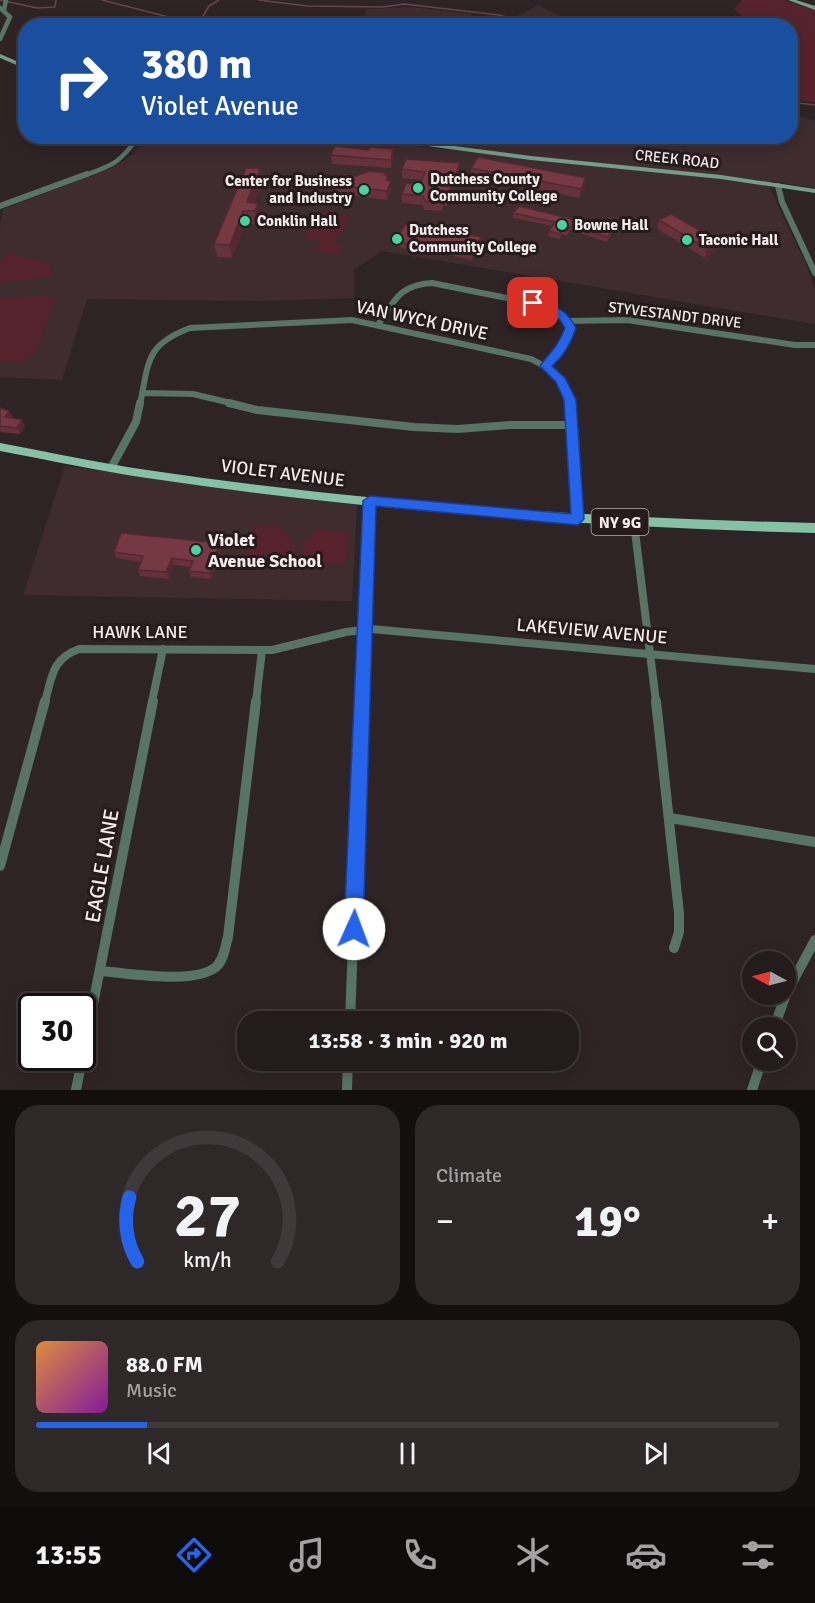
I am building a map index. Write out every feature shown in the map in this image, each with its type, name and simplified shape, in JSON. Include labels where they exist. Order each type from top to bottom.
[{"type":"main road","name":"VIOLET AVENUE","points":[[0,447],[169,477],[370,501],[634,523],[815,528]]},
{"type":"street","points":[[0,39],[10,19],[9,14],[2,9],[6,0]]},
{"type":"street","points":[[790,0],[815,8]]},
{"type":"street","points":[[0,56],[18,64]]},
{"type":"street","points":[[0,206],[108,167],[125,156],[133,144]]},
{"type":"street","name":"CREEK ROAD","points":[[424,144],[815,191]]},
{"type":"street","points":[[778,186],[782,202],[815,273]]},
{"type":"street","points":[[378,325],[400,292],[412,286],[427,283],[547,306],[557,310],[568,321],[570,328],[566,341],[556,357],[545,366]]},
{"type":"street","name":"VAN WYCK DRIVE","points":[[111,468],[131,434],[148,361],[153,351],[169,336],[190,328],[218,325],[281,325],[343,319],[531,359],[551,369],[566,389],[573,425],[578,519]]},
{"type":"street","name":"STYVESTANDT DRIVE","points":[[568,321],[627,320],[790,344],[815,345]]},
{"type":"street","points":[[142,393],[193,394],[257,410],[414,427],[458,429],[512,425],[573,425]]},
{"type":"street","points":[[350,1011],[370,501]]},
{"type":"street","points":[[634,523],[670,818],[679,913],[679,932],[674,948]]},
{"type":"street","name":"HAWK LANE","points":[[0,866],[58,660],[70,651],[85,648],[262,650],[297,646],[345,631],[365,629]]},
{"type":"street","name":"LAKEVIEW AVENUE","points":[[365,629],[815,669]]},
{"type":"street","name":"EAGLE LANE","points":[[76,1090],[163,649]]},
{"type":"street","points":[[101,971],[191,975],[208,973],[218,966],[224,955],[228,938],[262,650]]},
{"type":"street","points":[[670,818],[815,842]]},
{"type":"street","points":[[796,975],[815,940]]},
{"type":"street","points":[[347,1090],[348,1071]]},
{"type":"street","points":[[752,1090],[758,1071]]},
{"type":"shaded area","points":[[742,0],[783,0],[815,10],[815,103],[798,99],[798,18],[746,18],[734,9]]},
{"type":"shaded area","points":[[538,5],[565,18],[514,18]]},
{"type":"shaded area","points":[[411,7],[471,14],[472,18],[365,18],[366,9]]},
{"type":"shaded area","name":"Dutchess Community College","points":[[798,115],[815,121],[815,188],[771,181],[770,189],[806,264],[815,290],[815,324],[382,251],[354,270],[354,298],[263,301],[87,299],[62,380],[0,377],[0,227],[3,209],[112,168],[134,154],[140,144],[400,144],[454,150],[456,144],[798,144]]},
{"type":"shaded area","points":[[321,211],[350,216],[334,243],[345,245],[338,255],[315,251],[321,241],[303,238]]},
{"type":"shaded area","points":[[8,253],[51,264],[52,277],[0,283],[0,263]]},
{"type":"shaded area","points":[[48,296],[56,298],[32,355],[23,361],[0,362],[0,298]]},
{"type":"shaded area","name":"Violet Avenue School","points":[[65,466],[357,505],[352,601],[23,595]]},
{"type":"shaded area","points":[[252,525],[282,527],[296,543],[291,567],[248,564],[244,557]]},
{"type":"shaded area","points":[[318,529],[349,532],[347,560],[342,564],[300,565],[302,543]]},
{"type":"building","points":[[335,146],[369,150],[370,147],[393,149],[391,160],[331,155]]},
{"type":"building","points":[[478,157],[586,178],[581,189],[471,168]]},
{"type":"building","points":[[406,159],[460,163],[443,202],[425,201],[423,196],[402,194],[406,183],[420,185],[425,172],[402,169]]},
{"type":"building","points":[[246,168],[260,169],[247,202],[258,204],[255,211],[243,211],[230,245],[214,244]]},
{"type":"building","points":[[370,171],[388,175],[386,180],[391,181],[387,191],[334,185],[342,174],[356,176]]},
{"type":"building","points":[[519,206],[612,229],[608,237],[571,226],[560,234],[549,231],[555,222],[513,213]]},
{"type":"building","points":[[671,214],[720,242],[707,249],[659,220]]},
{"type":"building","points":[[405,225],[434,227],[435,225],[463,230],[461,233],[481,237],[472,255],[419,245],[417,247],[396,241]]},
{"type":"building","points":[[0,408],[9,411],[5,417],[22,420],[17,428],[0,426]]},
{"type":"building","name":"Violet Avenue School","points":[[121,533],[219,543],[210,573],[189,571],[193,561],[172,558],[166,572],[138,570],[143,556],[114,552]]},
{"type":"waterway","points":[[0,0],[37,8],[55,7],[56,0]]},
{"type":"waterway","points":[[102,0],[172,18]]},
{"type":"waterway","points":[[202,18],[209,6],[219,0]]},
{"type":"waterway","points":[[259,0],[307,6],[383,7],[404,4],[510,18]]},
{"type":"waterway","points":[[798,103],[815,105]]},
{"type":"place","name":"Dutchess County Community College","points":[[418,188]]},
{"type":"place","name":"Center for Business and Industry","points":[[364,190]]},
{"type":"place","name":"Conklin Hall","points":[[245,221]]},
{"type":"place","name":"Bowne Hall","points":[[562,225]]},
{"type":"place","name":"Dutchess Community College","points":[[397,239]]},
{"type":"place","name":"Taconic Hall","points":[[687,240]]},
{"type":"place","name":"Violet Avenue School","points":[[196,550]]},
{"type":"route","points":[[354,929],[370,501],[460,511],[578,519],[570,400],[561,381],[551,369],[545,366],[556,357],[566,341],[570,328],[568,321],[557,310],[533,303]]}]
